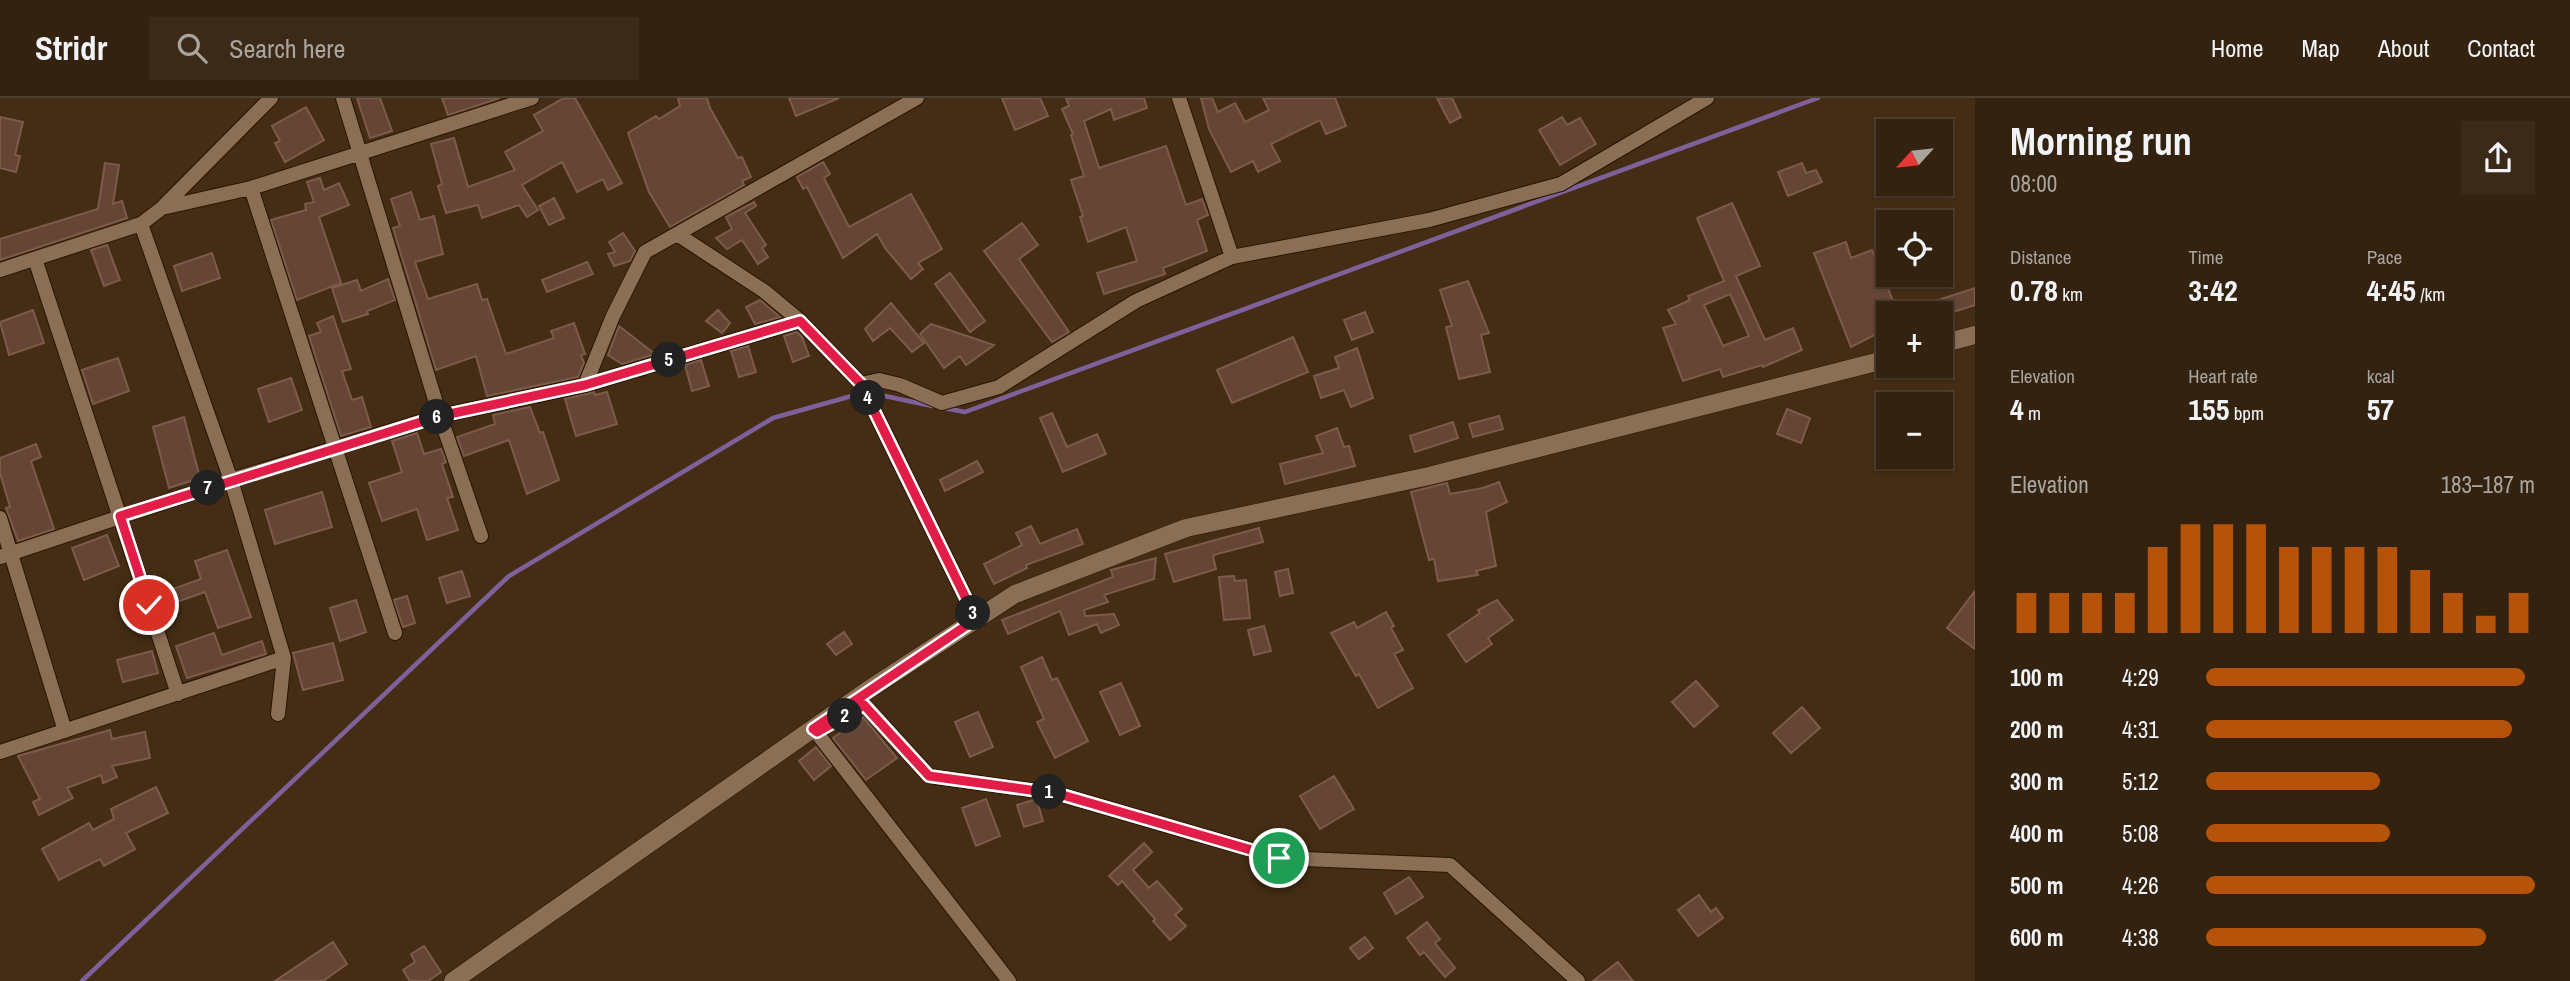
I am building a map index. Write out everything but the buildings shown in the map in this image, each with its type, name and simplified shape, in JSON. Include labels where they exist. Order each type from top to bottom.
[{"type":"street","points":[[0,270],[141,224],[162,208],[271,98]]},
{"type":"street","points":[[343,98],[362,153],[440,416],[481,537]]},
{"type":"street","points":[[162,208],[251,188],[532,98]]},
{"type":"street","points":[[585,385],[612,316],[645,251],[917,98]]},
{"type":"street","points":[[1179,98],[1233,257]]},
{"type":"street","points":[[861,384],[879,380],[900,385],[942,403],[999,387],[1136,301],[1233,257],[1429,220],[1561,184],[1707,98]]},
{"type":"street","points":[[251,188],[395,633]]},
{"type":"street","points":[[141,224],[231,480],[284,658],[278,714]]},
{"type":"street","points":[[677,234],[764,291],[800,321],[861,384],[976,619]]},
{"type":"street","points":[[35,259],[178,694]]},
{"type":"street","points":[[5,556],[231,480],[440,416],[585,385],[800,321]]},
{"type":"street","points":[[1953,341],[1975,335]]},
{"type":"street","points":[[453,981],[1015,594],[1186,528],[1442,472],[1876,362]]},
{"type":"street","points":[[0,519],[5,556],[65,731]]},
{"type":"street","points":[[0,752],[284,658]]},
{"type":"street","points":[[815,730],[864,705],[929,776],[1059,794],[1279,858],[1450,864],[1578,981]]},
{"type":"street","points":[[815,730],[1009,981]]},
{"type":"waterway","points":[[944,408],[965,412],[1818,98]]},
{"type":"waterway","points":[[82,981],[509,576],[773,418],[866,392],[932,406]]},
{"type":"route","points":[[149,605],[120,516],[440,416],[585,385],[800,321],[861,384],[976,619],[813,729],[817,732],[864,705],[929,776],[1059,794],[1279,858]]}]
